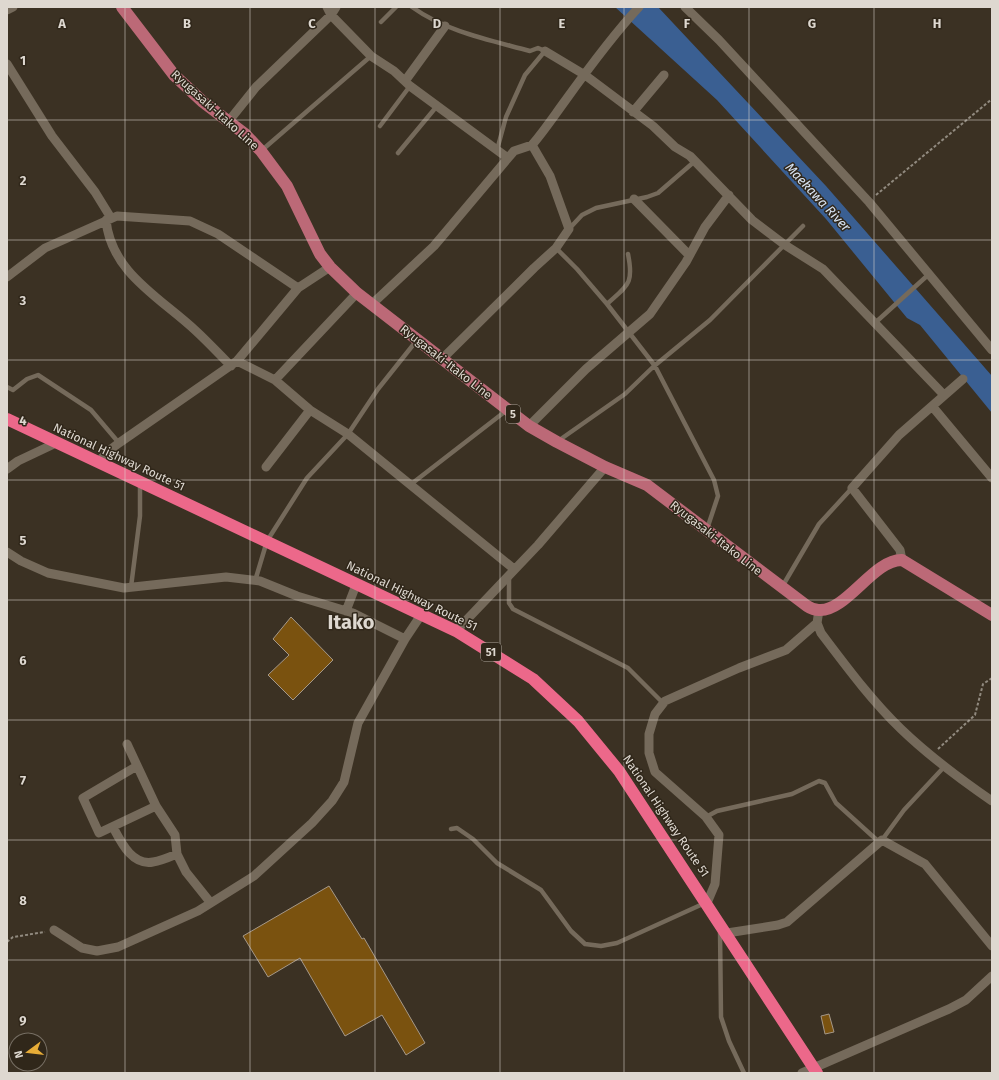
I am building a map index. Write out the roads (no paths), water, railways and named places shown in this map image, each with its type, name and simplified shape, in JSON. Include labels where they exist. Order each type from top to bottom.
[{"type":"highway","name":"National Highway Route 51","points":[[7,419],[456,631],[533,680],[578,721],[600,745],[624,776],[816,1071]]},
{"type":"main road","name":"Ryugasaki-Itako Line","points":[[122,7],[174,75],[228,122],[245,134],[261,151],[287,186],[320,254],[330,267],[357,293],[418,338],[529,426],[605,467],[647,485],[781,589],[807,606],[819,610]]},
{"type":"main road","points":[[819,610],[836,605],[894,560],[902,560],[992,615]]},
{"type":"street","points":[[7,10],[13,7]]},
{"type":"street","points":[[372,304],[434,246],[514,151],[532,145],[545,131],[623,23],[639,7]]},
{"type":"street","points":[[685,7],[719,40],[869,202],[928,275],[992,350]]},
{"type":"street","points":[[228,122],[256,87],[331,10],[371,56],[394,71],[407,84],[508,158]]},
{"type":"street","points":[[407,84],[445,26]]},
{"type":"street","points":[[545,51],[585,75],[633,112],[695,161],[752,220],[823,269],[876,322],[944,395]]},
{"type":"street","points":[[7,64],[52,136],[94,192],[108,219],[108,237],[129,273],[234,364],[275,380],[310,410],[348,434],[511,572]]},
{"type":"street","points":[[633,112],[664,75]]},
{"type":"street","points":[[443,358],[556,248],[569,229],[550,176],[532,145]]},
{"type":"street","points":[[529,426],[586,369],[650,314],[689,255],[705,227],[729,195]]},
{"type":"street","points":[[634,199],[689,255]]},
{"type":"street","points":[[7,277],[45,248],[117,216],[190,220],[218,234],[298,288]]},
{"type":"street","points":[[99,462],[106,453],[119,443],[234,364],[298,288],[330,267]]},
{"type":"street","points":[[275,380],[357,293]]},
{"type":"street","points":[[902,560],[900,550],[852,488],[899,435],[963,379]]},
{"type":"street","points":[[932,406],[992,478]]},
{"type":"street","points":[[266,467],[310,410]]},
{"type":"street","points":[[7,469],[18,461],[56,443]]},
{"type":"street","points":[[456,631],[538,545],[605,467]]},
{"type":"street","points":[[7,552],[48,573],[124,588],[226,577],[255,581],[346,611],[405,639]]},
{"type":"street","points":[[346,611],[356,585]]},
{"type":"street","points":[[819,610],[817,623],[821,633],[865,690],[900,729],[944,767],[992,801]]},
{"type":"street","points":[[54,930],[82,948],[97,951],[118,947],[198,911],[210,902],[254,876],[312,822],[332,801],[344,782],[358,724],[405,639],[421,615]]},
{"type":"street","points":[[707,903],[715,884],[718,834],[706,817],[654,772],[649,753],[649,734],[655,714],[663,703],[739,668],[786,650],[817,623]]},
{"type":"street","points":[[127,744],[156,806],[175,835],[177,854],[186,872],[210,902]]},
{"type":"street","points":[[137,766],[83,798],[99,833],[156,806]]},
{"type":"street","points":[[113,827],[126,852],[138,859],[152,863],[177,854]]},
{"type":"street","points":[[727,933],[778,925],[787,922],[881,841],[926,864],[992,946]]},
{"type":"street","points":[[802,1073],[816,1071],[955,1006],[966,1000],[992,976]]},
{"type":"lane","points":[[381,22],[396,7]]},
{"type":"lane","points":[[412,7],[427,18],[445,26],[481,38],[530,51],[538,48],[545,51],[525,75],[506,117],[497,150]]},
{"type":"lane","points":[[261,151],[371,56]]},
{"type":"lane","points":[[380,126],[407,84]]},
{"type":"lane","points":[[398,153],[437,106]]},
{"type":"lane","points":[[569,229],[582,215],[596,208],[658,193],[695,161]]},
{"type":"lane","points":[[557,442],[625,394],[655,366],[710,320],[803,226]]},
{"type":"lane","points":[[556,248],[577,269],[607,304],[655,366],[714,480],[718,496],[706,530]]},
{"type":"lane","points":[[607,304],[628,284],[632,272],[628,254]]},
{"type":"lane","points":[[876,322],[894,304],[928,275]]},
{"type":"lane","points":[[255,581],[267,541],[307,478],[348,434],[378,389],[418,338]]},
{"type":"lane","points":[[7,387],[13,390],[27,379],[38,375],[91,410],[119,443]]},
{"type":"lane","points":[[410,485],[507,410]]},
{"type":"lane","points":[[131,587],[140,516],[140,482]]},
{"type":"lane","points":[[781,589],[819,524],[852,488]]},
{"type":"lane","points":[[511,572],[508,594],[509,603],[513,609],[628,668],[663,703]]},
{"type":"lane","points":[[706,817],[717,811],[792,794],[819,781],[824,784],[836,803],[881,841],[904,810],[944,767]]},
{"type":"lane","points":[[451,829],[457,828],[473,840],[497,863],[541,890],[571,931],[585,944],[601,946],[617,943],[707,903]]},
{"type":"lane","points":[[719,922],[721,1017],[729,1041],[744,1073]]},
{"type":"water","name":"Maekawa River","points":[[615,7],[658,7],[826,186],[992,376],[992,413],[920,325],[907,318],[826,219],[717,100]]},
{"type":"district","name":"Itako","points":[[351,622]]}]
